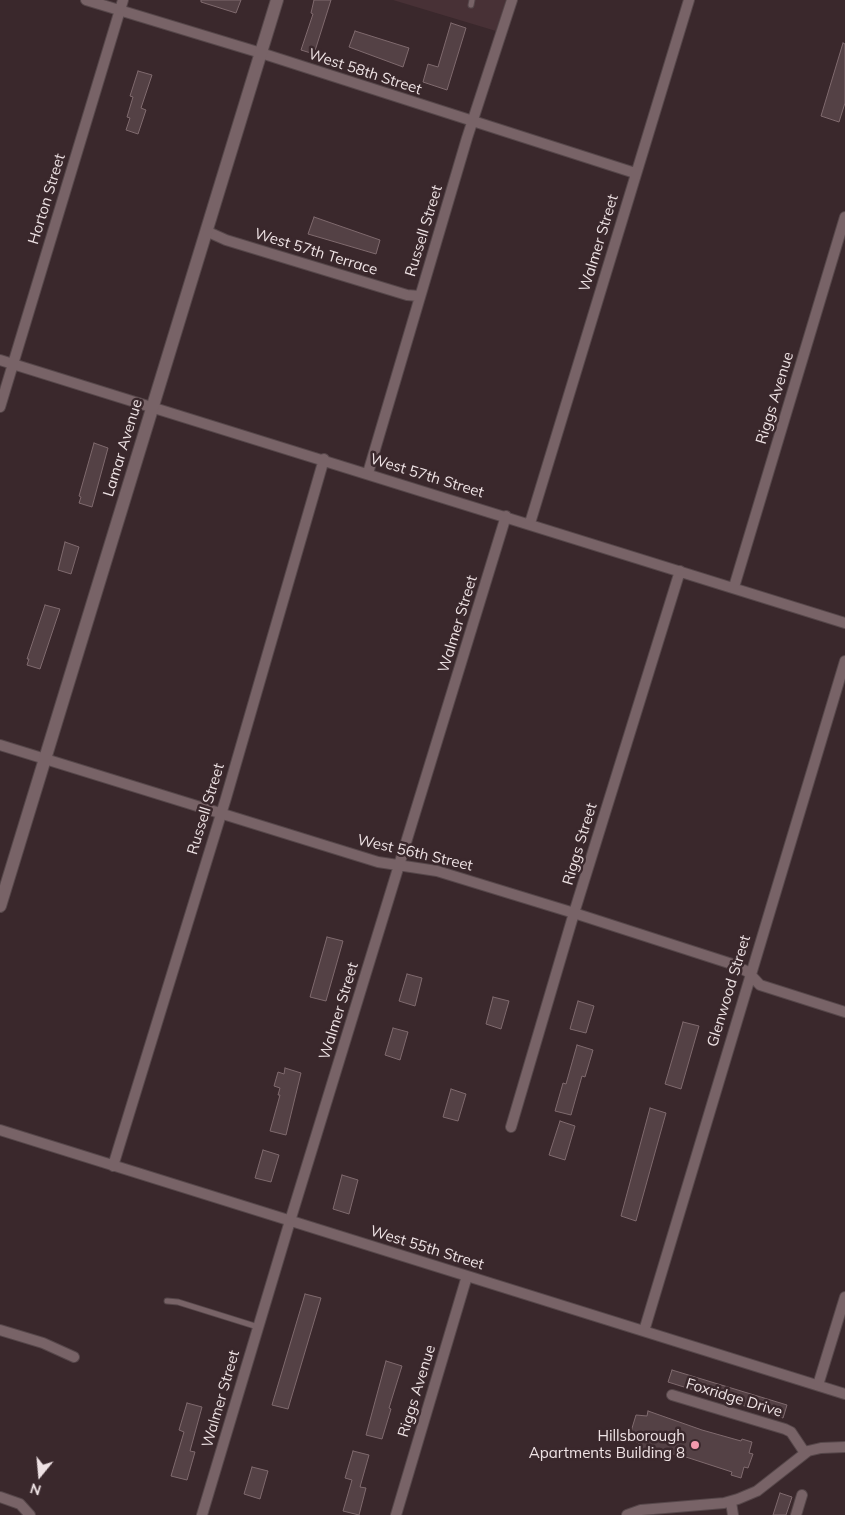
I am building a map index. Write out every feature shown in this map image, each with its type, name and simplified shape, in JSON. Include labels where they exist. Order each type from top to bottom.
[{"type":"street","name":"West 58th Street","points":[[86,0],[261,53],[635,173]]},
{"type":"street","name":"Horton Street","points":[[0,407],[123,0]]},
{"type":"street","name":"Lamar Avenue","points":[[0,906],[277,0]]},
{"type":"street","name":"Russell Street","points":[[368,473],[419,296],[512,0]]},
{"type":"street","name":"Walmer Street","points":[[530,523],[689,0]]},
{"type":"street","name":"Riggs Avenue","points":[[734,587],[845,217]]},
{"type":"street","name":"West 57th Terrace","points":[[206,231],[226,240],[407,295],[419,296]]},
{"type":"street","name":"West 57th Street","points":[[0,360],[845,622]]},
{"type":"street","name":"Russell Street","points":[[113,1166],[220,814],[324,459]]},
{"type":"street","name":"Walmer Street","points":[[202,1515],[506,516]]},
{"type":"street","name":"Riggs Street","points":[[511,1127],[574,913],[680,572]]},
{"type":"street","name":"Glenwood Street","points":[[644,1331],[749,975],[845,661]]},
{"type":"street","name":"West 56th Street","points":[[0,745],[378,862],[443,872],[574,913],[732,964],[760,985],[845,1012]]},
{"type":"street","name":"West 55th Street","points":[[0,1130],[845,1394]]},
{"type":"street","name":"Riggs Avenue","points":[[396,1515],[468,1276]]},
{"type":"street","points":[[818,1385],[845,1297]]},
{"type":"street","points":[[0,1330],[42,1343],[74,1357]]},
{"type":"street","name":"Foxridge Drive","points":[[672,1395],[785,1428],[791,1432],[806,1453]]},
{"type":"street","points":[[627,1515],[641,1510],[731,1502],[757,1491],[806,1453],[821,1448],[845,1447]]},
{"type":"street","points":[[796,1515],[802,1495]]},
{"type":"street","points":[[0,1497],[20,1504],[30,1515]]},
{"type":"street","points":[[731,1502],[733,1515]]},
{"type":"lane","points":[[167,1301],[178,1302],[258,1327]]},
{"type":"shaded area","points":[[393,0],[506,0],[496,31]]},
{"type":"building","points":[[201,0],[241,0],[236,13],[201,2]]},
{"type":"building","points":[[314,0],[331,0],[314,54],[301,50],[313,14],[311,13]]},
{"type":"building","points":[[451,23],[466,28],[447,90],[423,82],[428,64],[438,67]]},
{"type":"building","points":[[355,31],[409,48],[403,67],[349,47]]},
{"type":"building","points":[[843,43],[845,44],[845,103],[839,122],[821,116]]},
{"type":"building","points":[[138,71],[152,75],[141,108],[146,110],[138,134],[126,130],[130,118],[127,117],[133,97],[130,96]]},
{"type":"building","points":[[314,217],[380,240],[376,254],[308,234]]},
{"type":"building","points":[[94,443],[108,448],[92,507],[79,503],[81,497],[79,496]]},
{"type":"building","points":[[65,542],[79,547],[71,574],[58,570]]},
{"type":"building","points":[[45,605],[60,609],[40,669],[27,665],[29,659],[27,659]]},
{"type":"building","points":[[327,937],[343,941],[326,1001],[310,997]]},
{"type":"building","points":[[407,974],[422,978],[415,1006],[399,1001]]},
{"type":"building","points":[[493,997],[509,1001],[501,1029],[486,1024]]},
{"type":"building","points":[[578,1001],[594,1006],[586,1033],[570,1029]]},
{"type":"building","points":[[683,1022],[699,1026],[681,1089],[665,1084]]},
{"type":"building","points":[[393,1028],[408,1032],[400,1060],[385,1055]]},
{"type":"building","points":[[577,1045],[593,1050],[585,1077],[582,1076],[571,1115],[555,1111],[563,1083],[566,1084]]},
{"type":"building","points":[[285,1068],[301,1073],[286,1135],[270,1131],[280,1095],[278,1095],[280,1088],[274,1086],[278,1072],[284,1074]]},
{"type":"building","points":[[451,1089],[466,1094],[458,1121],[443,1117]]},
{"type":"building","points":[[650,1108],[666,1113],[636,1221],[621,1216]]},
{"type":"building","points":[[560,1121],[575,1126],[565,1160],[549,1155]]},
{"type":"building","points":[[263,1150],[279,1155],[271,1182],[255,1178]]},
{"type":"building","points":[[342,1175],[358,1180],[349,1214],[333,1209]]},
{"type":"building","points":[[305,1294],[321,1298],[288,1409],[272,1405]]},
{"type":"building","points":[[386,1361],[402,1366],[382,1439],[366,1435]]},
{"type":"building","points":[[672,1370],[787,1405],[783,1418],[668,1382]]},
{"type":"building","points":[[187,1403],[202,1407],[190,1451],[195,1452],[187,1480],[171,1476],[184,1432],[179,1430]]},
{"type":"building","name":"Hillsborough Apartments Building 8","points":[[648,1411],[702,1430],[741,1441],[742,1439],[752,1442],[749,1453],[753,1454],[748,1468],[744,1467],[741,1478],[731,1475],[732,1472],[686,1457],[661,1451],[660,1454],[638,1447],[639,1443],[629,1438],[636,1415],[647,1416]]},
{"type":"building","points":[[353,1451],[369,1455],[360,1487],[366,1488],[359,1515],[343,1511],[352,1480],[345,1478]]},
{"type":"building","points":[[252,1467],[268,1471],[260,1499],[244,1494]]},
{"type":"building","points":[[780,1493],[792,1497],[786,1515],[773,1515]]},
{"type":"place","name":"Hillsborough Apartments Building 8","points":[[695,1445]]}]
